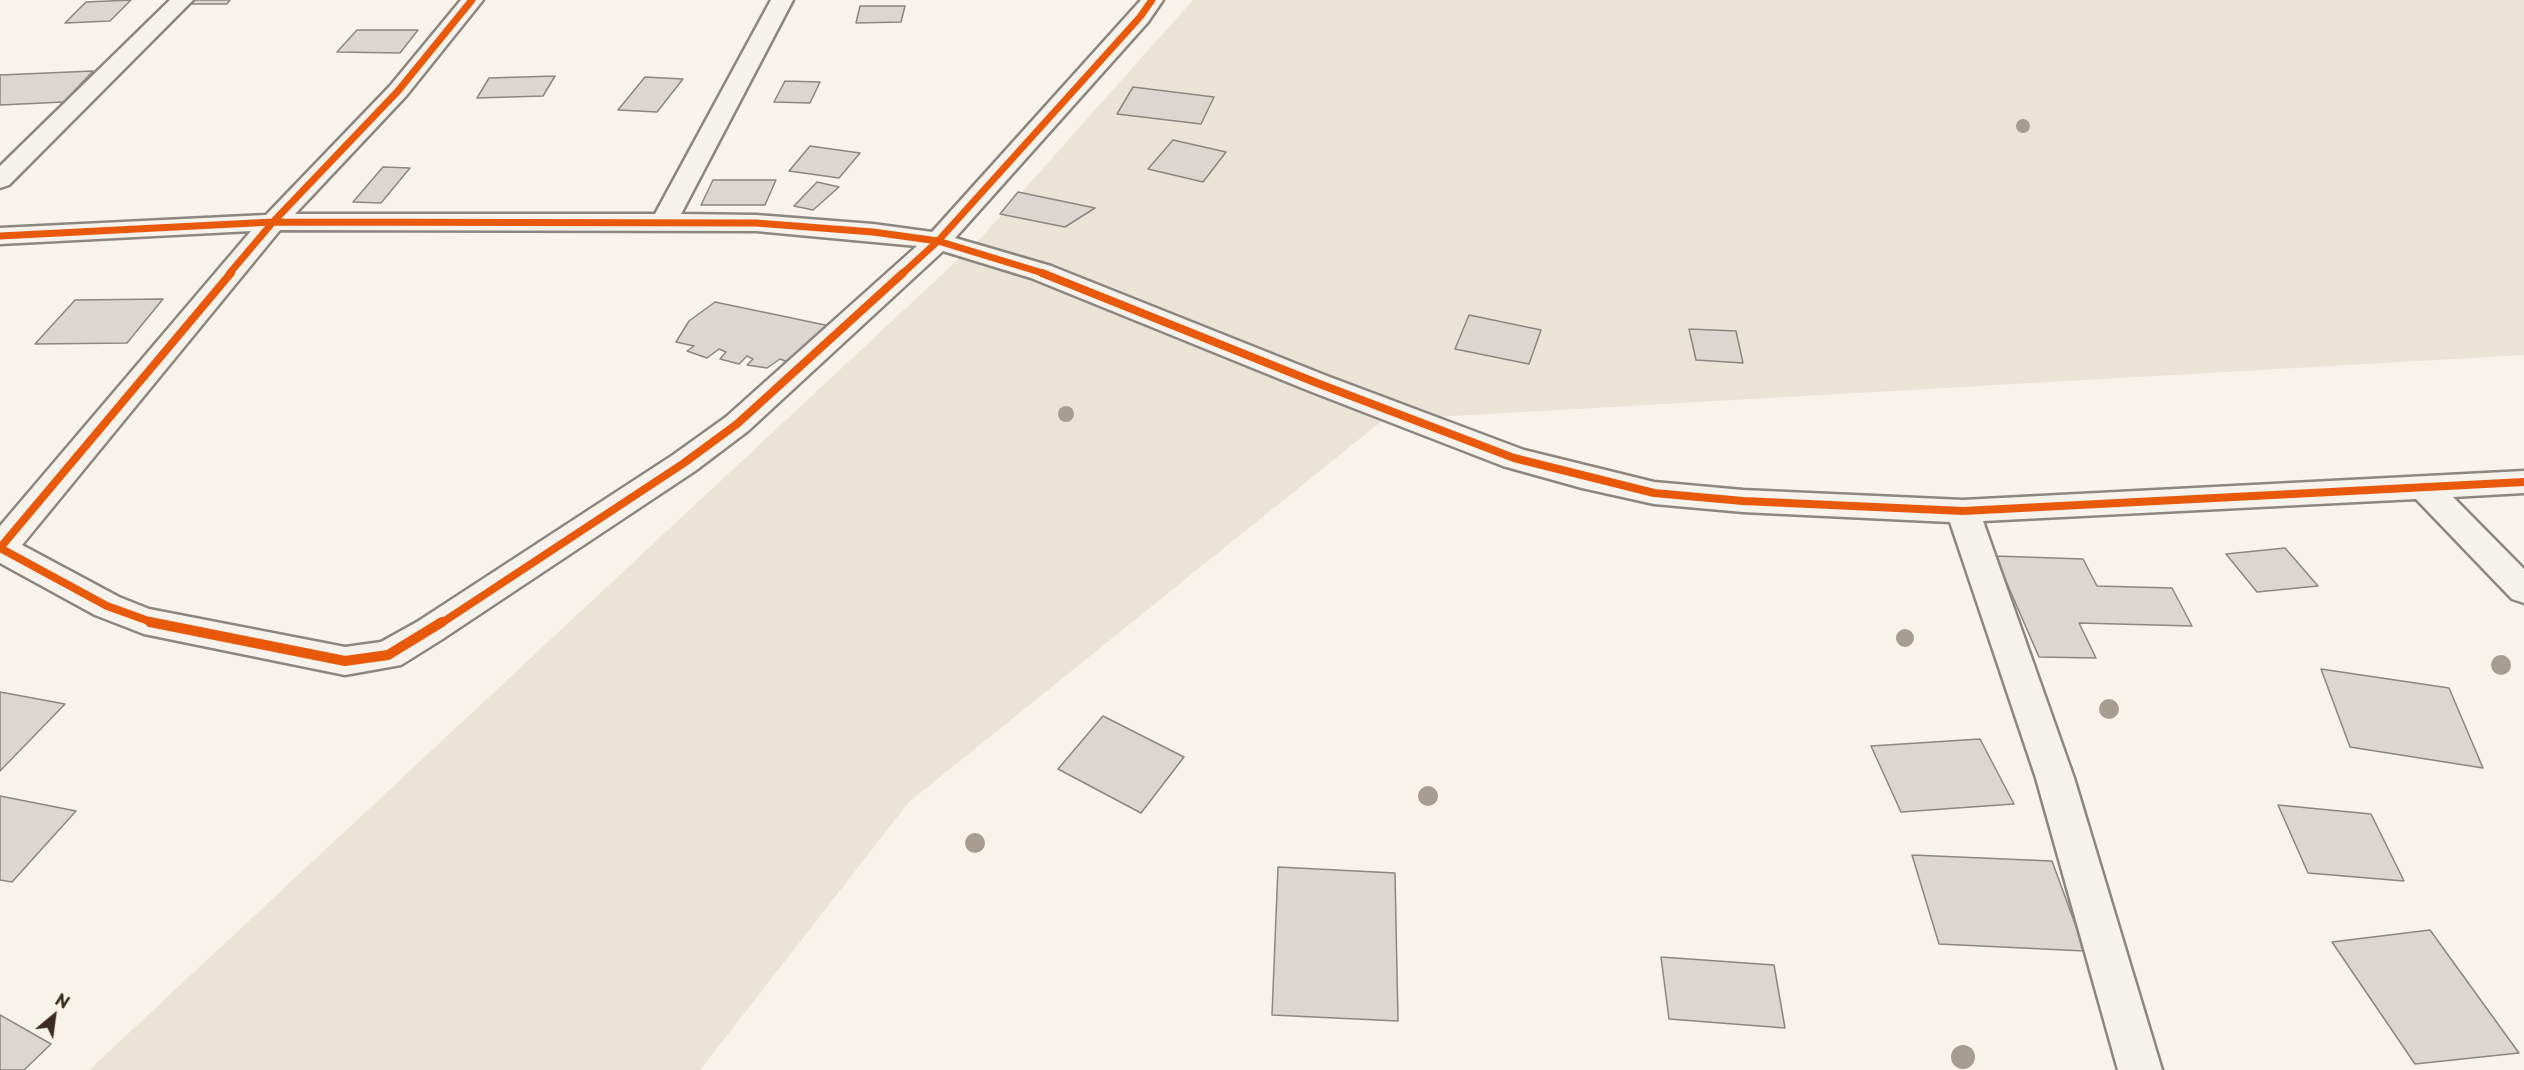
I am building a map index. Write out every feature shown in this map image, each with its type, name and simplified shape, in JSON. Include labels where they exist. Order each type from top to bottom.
[{"type":"street","points":[[0,180],[182,0]]},
{"type":"street","points":[[472,0],[398,91],[273,222],[0,549],[107,606],[144,621],[345,661],[388,655],[429,631],[684,463],[736,424],[938,241],[1140,17],[1152,0]]},
{"type":"street","points":[[664,222],[782,0]]},
{"type":"street","points":[[0,236],[273,222],[664,222],[756,223],[873,232],[938,241],[1041,272],[1481,446],[1582,477],[1654,493],[1721,499],[1963,511],[2524,482]]},
{"type":"street","points":[[2425,488],[2524,590]]},
{"type":"street","points":[[1963,511],[2055,778],[2140,1070]]},
{"type":"shaded area","points":[[1193,0],[2524,0],[2524,355],[1383,420],[909,802],[700,1070],[89,1070],[980,239]]},
{"type":"building","points":[[131,0],[110,21],[65,23],[86,2]]},
{"type":"building","points":[[195,0],[230,0],[227,4],[191,4]]},
{"type":"building","points":[[860,6],[905,6],[901,22],[856,23]]},
{"type":"building","points":[[357,30],[418,30],[400,53],[337,52]]},
{"type":"building","points":[[93,71],[64,102],[0,105],[0,75]]},
{"type":"building","points":[[555,76],[543,96],[477,98],[489,78]]},
{"type":"building","points":[[645,77],[683,79],[657,112],[618,110]]},
{"type":"building","points":[[785,81],[820,82],[810,103],[774,102]]},
{"type":"building","points":[[1133,87],[1214,97],[1201,124],[1117,114]]},
{"type":"building","points":[[1173,140],[1226,152],[1203,182],[1148,169]]},
{"type":"building","points":[[810,146],[860,153],[839,178],[789,171]]},
{"type":"building","points":[[383,167],[410,168],[381,203],[353,202]]},
{"type":"building","points":[[713,180],[776,180],[765,205],[701,205]]},
{"type":"building","points":[[817,182],[839,187],[813,210],[794,206]]},
{"type":"building","points":[[1018,192],[1095,208],[1065,227],[1000,214]]},
{"type":"building","points":[[163,299],[127,343],[35,344],[75,300]]},
{"type":"building","points":[[715,302],[830,326],[793,364],[780,359],[767,368],[747,365],[753,359],[747,356],[739,364],[720,359],[726,352],[719,349],[707,358],[687,351],[694,346],[676,342],[689,321]]},
{"type":"building","points":[[1469,315],[1541,330],[1529,364],[1455,349]]},
{"type":"building","points":[[1689,329],[1736,331],[1743,363],[1696,360]]},
{"type":"building","points":[[2285,548],[2318,586],[2257,592],[2226,554]]},
{"type":"building","points":[[1995,556],[2083,559],[2097,586],[2172,588],[2192,626],[2079,623],[2096,658],[2039,657]]},
{"type":"building","points":[[2321,669],[2449,688],[2483,768],[2350,747]]},
{"type":"building","points":[[0,692],[65,704],[0,771]]},
{"type":"building","points":[[1103,716],[1184,757],[1141,813],[1058,769]]},
{"type":"building","points":[[1980,739],[2014,804],[1901,812],[1871,746]]},
{"type":"building","points":[[0,796],[76,811],[12,882],[0,880]]},
{"type":"building","points":[[2278,805],[2371,814],[2404,881],[2308,873]]},
{"type":"building","points":[[1912,855],[2052,861],[2085,951],[1939,944]]},
{"type":"building","points":[[1278,867],[1395,873],[1398,1021],[1272,1015]]},
{"type":"building","points":[[2430,930],[2519,1053],[2415,1064],[2332,942]]},
{"type":"building","points":[[1661,957],[1774,965],[1785,1028],[1669,1019]]},
{"type":"building","points":[[0,1015],[51,1044],[24,1070],[0,1070]]},
{"type":"cycle path","points":[[472,0],[398,91],[273,222],[0,548],[107,606],[144,621],[345,661],[388,655],[429,631],[684,463],[737,424],[938,241],[1140,17],[1152,0]]},
{"type":"cycle path","points":[[0,236],[273,222],[664,222],[756,223],[873,232],[938,241],[1041,272],[1317,383],[1514,458],[1582,477],[1654,493],[1743,501],[1963,511],[2524,482]]}]
